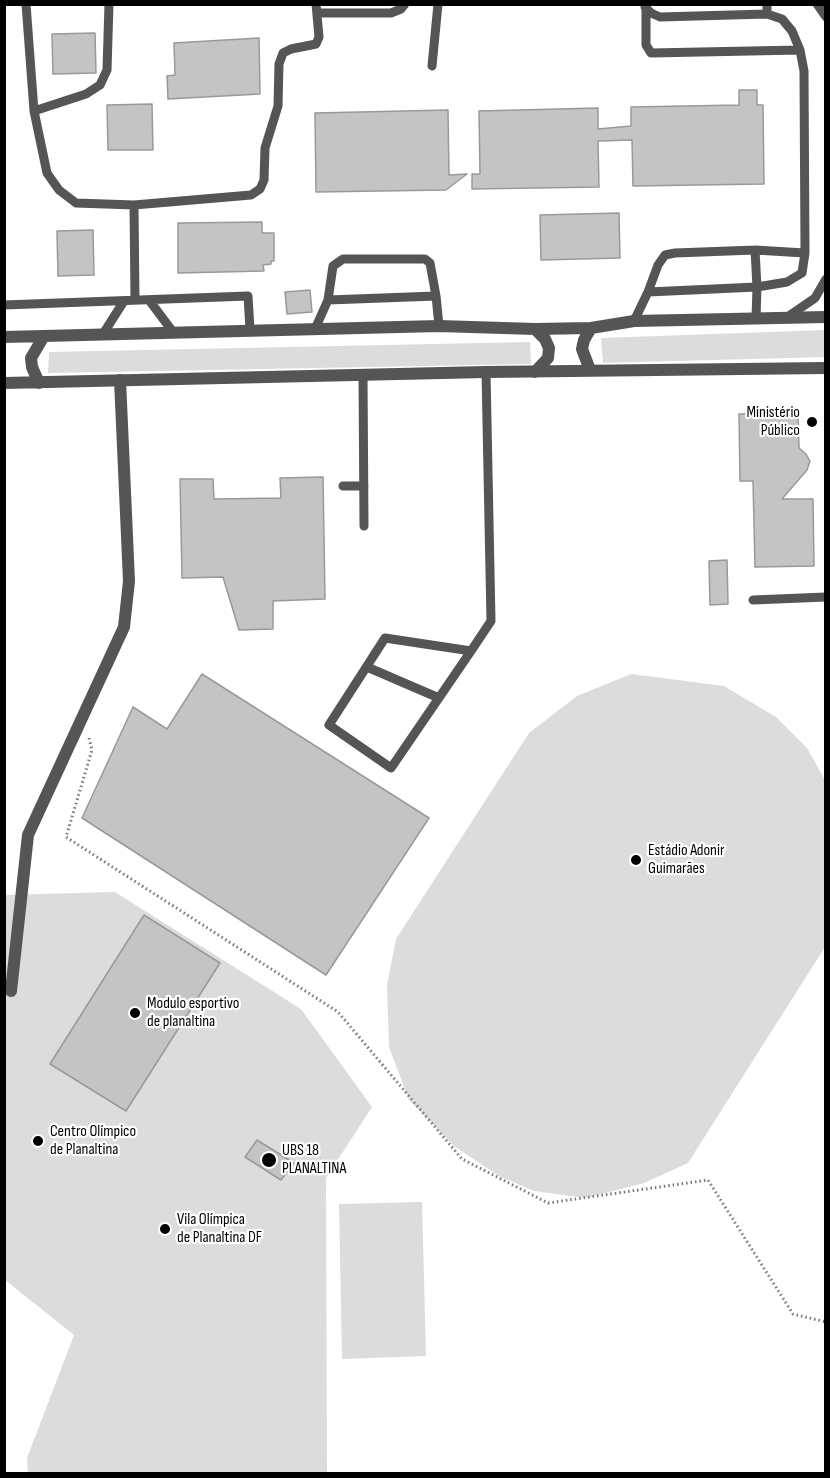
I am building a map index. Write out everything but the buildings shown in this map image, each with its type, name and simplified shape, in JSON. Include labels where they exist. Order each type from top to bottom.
[{"type":"street","points":[[4,337],[439,326],[535,329],[591,327],[634,321],[825,317]]},
{"type":"street","points":[[590,370],[582,349],[584,339],[591,327]]},
{"type":"street","points":[[535,329],[545,339],[549,348],[548,358],[535,372]]},
{"type":"street","points":[[39,383],[31,358],[44,336]]},
{"type":"street","points":[[4,383],[363,374],[825,368]]},
{"type":"street","points":[[11,991],[28,835],[124,627],[129,581],[120,380]]},
{"type":"lane","points":[[26,4],[34,111],[47,173],[58,190],[76,203],[134,205],[251,195],[260,189],[264,180],[265,148],[278,106],[279,64],[283,53],[316,44],[320,37],[317,9],[391,13],[401,9],[405,4]]},
{"type":"lane","points":[[34,111],[86,94],[100,84],[107,70],[109,4]]},
{"type":"lane","points":[[432,66],[438,4]]},
{"type":"lane","points":[[817,4],[825,17]]},
{"type":"lane","points":[[645,6],[651,13],[660,17],[767,9],[782,19],[792,31],[800,50],[804,71],[806,253],[802,273],[787,282],[757,287],[648,292]]},
{"type":"lane","points":[[645,6],[646,45],[651,53],[800,50]]},
{"type":"lane","points":[[134,205],[135,300]]},
{"type":"lane","points":[[634,321],[658,265],[665,255],[755,250],[806,253]]},
{"type":"lane","points":[[755,250],[756,318]]},
{"type":"lane","points":[[315,329],[328,300],[333,266],[343,259],[425,259],[430,263],[439,326]]},
{"type":"lane","points":[[786,318],[815,298],[825,279]]},
{"type":"lane","points":[[4,305],[248,296],[250,330]]},
{"type":"lane","points":[[328,300],[436,296]]},
{"type":"lane","points":[[149,300],[174,332]]},
{"type":"lane","points":[[103,334],[124,301]]},
{"type":"lane","points":[[471,651],[385,638],[329,726],[391,768],[471,651],[491,621],[486,372]]},
{"type":"lane","points":[[363,374],[364,526]]},
{"type":"lane","points":[[344,486],[364,486]]},
{"type":"lane","points":[[753,600],[825,597]]},
{"type":"lane","points":[[367,667],[439,698]]},
{"type":"path","points":[[83,716],[92,750],[66,837],[338,1012],[462,1159],[548,1203],[708,1180],[793,1314],[825,1322]]},
{"type":"shaded area","points":[[825,330],[825,357],[603,363],[601,338]]},
{"type":"shaded area","points":[[530,342],[531,364],[48,373],[49,352]]},
{"type":"shaded area","name":"Estádio Adonir Guimarães","points":[[631,674],[724,686],[776,717],[807,748],[825,780],[825,947],[688,1163],[644,1183],[586,1198],[534,1191],[499,1176],[454,1146],[409,1100],[389,1047],[387,985],[396,939],[529,733],[577,696]]},
{"type":"shaded area","name":"Vila Olímpica de Planaltina DF","points":[[115,892],[301,1009],[372,1107],[326,1178],[327,1473],[28,1473],[27,1458],[74,1335],[5,1280],[4,895]]},
{"type":"shaded area","points":[[422,1202],[426,1356],[342,1359],[339,1204]]},
{"type":"place","name":"Ministério Público","points":[[812,422]]},
{"type":"place","name":"Estádio Adonir Guimarães","points":[[636,860]]},
{"type":"place","name":"Modulo esportivo de planaltina","points":[[135,1013]]},
{"type":"place","name":"Centro Olímpico de Planaltina","points":[[38,1141]]},
{"type":"place","name":"UBS 18 PLANALTINA","points":[[269,1160]]},
{"type":"place","name":"Vila Olímpica de Planaltina DF","points":[[165,1229]]}]
